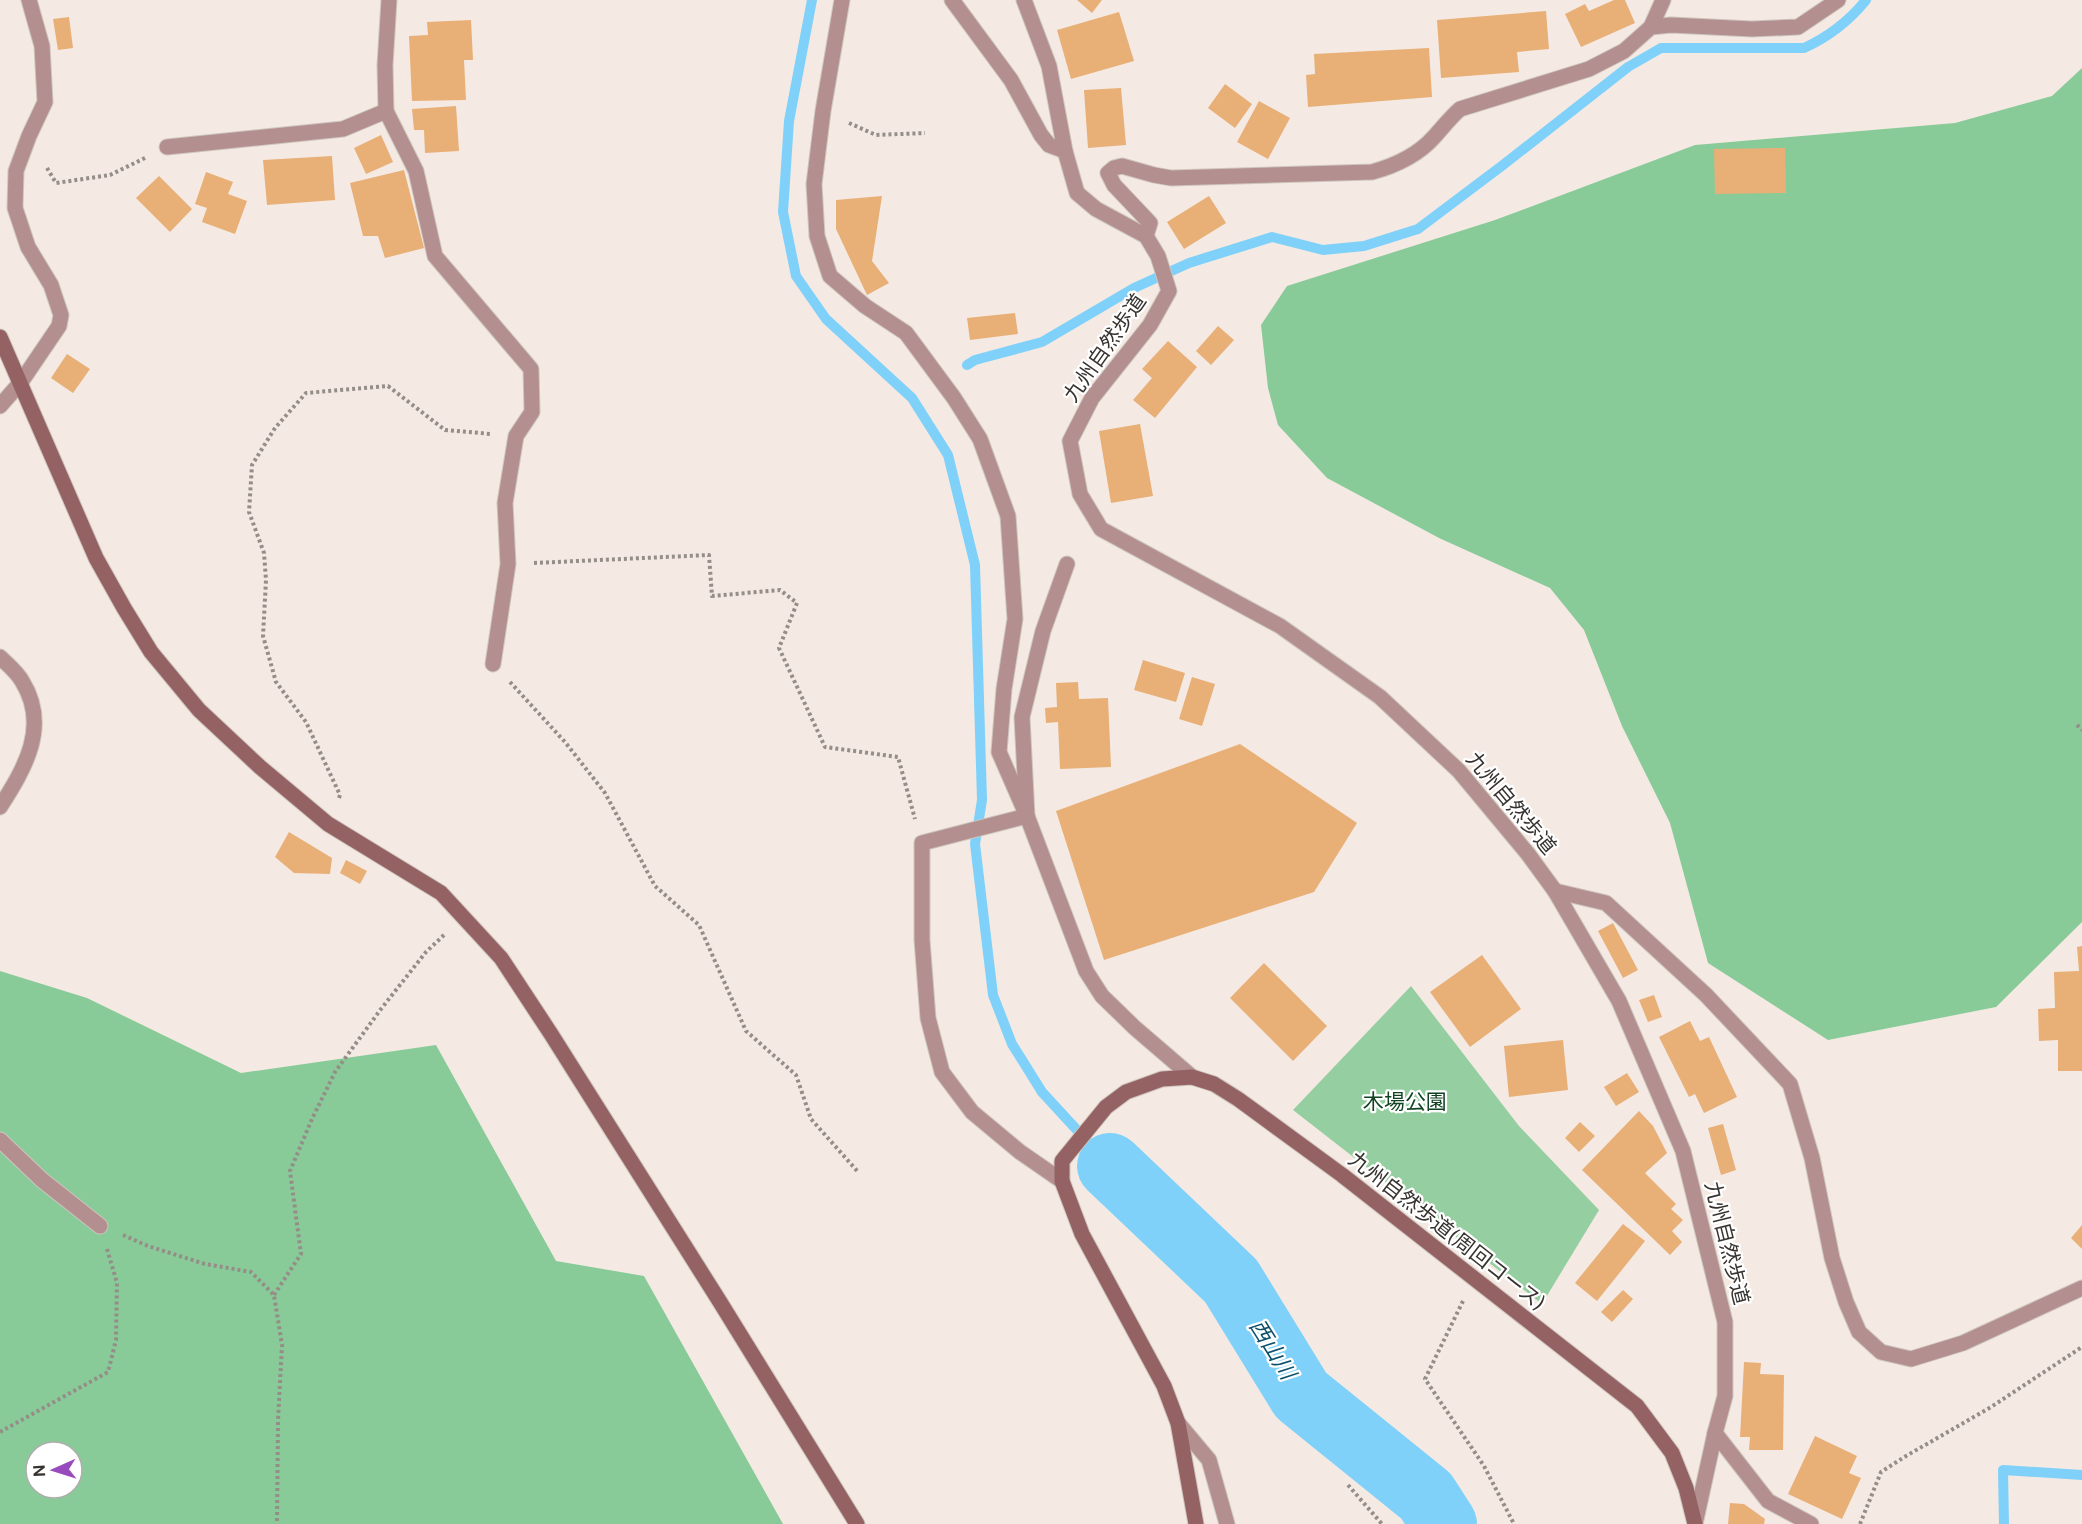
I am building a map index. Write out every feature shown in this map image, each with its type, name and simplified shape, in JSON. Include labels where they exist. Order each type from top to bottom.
[{"type":"street","points":[[0,406],[21,382],[59,326],[61,315],[51,285],[28,247],[15,208],[16,171],[45,102],[42,46],[29,0]]},
{"type":"street","points":[[389,0],[385,64],[386,111],[416,171],[435,256],[531,369],[531,412],[516,436],[505,503],[508,564],[494,664]]},
{"type":"street","points":[[842,0],[814,184],[817,236],[830,276],[865,306],[906,333],[954,398],[980,439],[1008,516],[1015,619],[1004,689],[999,752],[1027,816],[1086,971],[1102,996],[1192,1077]]},
{"type":"street","points":[[952,0],[1011,80],[1041,135],[1049,145],[1065,151]]},
{"type":"street","points":[[1024,0],[1049,66],[1065,151],[1077,193],[1096,209],[1146,236],[1150,223],[1114,185],[1107,173],[1114,168],[1122,166],[1171,178],[1372,172],[1395,165],[1433,139],[1448,119],[1460,109],[1589,69],[1624,51],[1651,27],[1663,0]]},
{"type":"street","points":[[1651,27],[1671,25],[1752,29],[1798,27],[1838,0]]},
{"type":"street","points":[[167,147],[343,129],[386,111]]},
{"type":"street","name":"九州自然歩道","points":[[1146,236],[1158,256],[1169,291],[1150,325],[1092,398],[1070,441],[1080,494],[1101,529],[1280,626],[1380,697],[1459,771],[1528,854],[1555,891],[1619,1001],[1683,1151],[1725,1322],[1725,1396],[1695,1524]]},
{"type":"street","points":[[0,337],[96,558],[151,652],[199,710],[260,767],[328,824],[441,893],[501,958],[551,1034],[857,1524]]},
{"type":"street","points":[[1027,816],[1022,717],[1043,631],[1067,564]]},
{"type":"street","points":[[0,657],[22,679],[32,702],[34,738],[20,777],[0,807]]},
{"type":"street","points":[[1027,816],[922,843],[922,940],[928,1018],[942,1072],[972,1112],[1020,1152],[1062,1181],[1082,1234],[1164,1386],[1178,1423],[1196,1524]]},
{"type":"street","points":[[1555,891],[1605,903],[1706,995],[1790,1084],[1812,1158],[1832,1258],[1846,1302],[1859,1332],[1881,1352],[1911,1359],[1963,1343],[2082,1288]]},
{"type":"street","name":"九州自然歩道(周回コース)","points":[[1062,1181],[1062,1161],[1106,1107],[1126,1092],[1162,1079],[1192,1077],[1214,1084],[1342,1175],[1637,1407],[1672,1453],[1686,1488],[1695,1524]]},
{"type":"street","points":[[0,1140],[42,1180],[100,1226]]},
{"type":"street","points":[[1178,1423],[1209,1460],[1227,1524]]},
{"type":"street","points":[[1715,1433],[1767,1501],[1810,1524]]},
{"type":"path","points":[[824,111],[876,135],[925,133]]},
{"type":"path","points":[[29,136],[56,183],[110,175],[167,147]]},
{"type":"path","points":[[328,824],[340,795],[306,722],[276,682],[263,636],[266,580],[264,553],[249,512],[252,465],[275,428],[306,393],[388,386],[445,430],[516,436]]},
{"type":"path","points":[[508,564],[709,555],[712,596],[780,590],[797,603],[779,648],[825,747],[898,757],[922,843]]},
{"type":"path","points":[[494,664],[565,742],[605,793],[655,886],[699,925],[746,1031],[796,1075],[811,1119],[859,1173]]},
{"type":"path","points":[[2077,725],[2082,730]]},
{"type":"path","points":[[274,1295],[301,1254],[290,1171],[335,1072],[426,952],[463,917]]},
{"type":"path","points":[[100,1226],[148,1246],[205,1264],[251,1272],[274,1295],[282,1345],[278,1420],[277,1524]]},
{"type":"path","points":[[0,1432],[108,1372],[116,1340],[117,1283],[100,1226]]},
{"type":"path","points":[[1474,1279],[1425,1379],[1484,1466],[1514,1524]]},
{"type":"path","points":[[1860,1524],[1881,1472],[1992,1407],[2082,1347]]},
{"type":"path","points":[[1348,1485],[1382,1524]]},
{"type":"green space","points":[[2082,68],[2082,922],[1996,1007],[1828,1040],[1708,963],[1670,823],[1622,726],[1584,630],[1550,588],[1439,538],[1327,478],[1278,425],[1268,388],[1261,325],[1287,286],[1495,220],[1695,145],[1955,123],[2052,96]]},
{"type":"green space","points":[[0,971],[87,998],[241,1073],[436,1045],[556,1261],[644,1276],[783,1524],[0,1524]]},
{"type":"green space","name":"木場公園","points":[[1411,986],[1519,1126],[1599,1210],[1542,1304],[1293,1110]]},
{"type":"building","points":[[1077,0],[1102,0],[1092,13]]},
{"type":"building","points":[[1614,0],[1625,0],[1635,23],[1581,47],[1565,14],[1585,4],[1589,11]]},
{"type":"building","points":[[1546,11],[1549,49],[1517,52],[1519,72],[1441,78],[1437,20]]},
{"type":"building","points":[[1119,12],[1134,61],[1071,79],[1057,30]]},
{"type":"building","points":[[69,17],[73,48],[58,50],[53,19]]},
{"type":"building","points":[[471,20],[473,60],[464,60],[466,100],[412,101],[409,36],[428,35],[427,22]]},
{"type":"building","points":[[1429,48],[1432,97],[1308,107],[1306,75],[1315,74],[1314,54]]},
{"type":"building","points":[[1225,84],[1252,104],[1235,128],[1208,108]]},
{"type":"building","points":[[1121,88],[1126,145],[1088,148],[1084,90]]},
{"type":"building","points":[[1259,101],[1290,118],[1268,159],[1237,142]]},
{"type":"building","points":[[456,106],[459,151],[425,153],[424,130],[414,130],[412,109]]},
{"type":"building","points":[[381,135],[393,162],[366,174],[354,148]]},
{"type":"building","points":[[1785,148],[1786,193],[1715,194],[1714,149]]},
{"type":"building","points":[[332,156],[335,200],[267,205],[263,160]]},
{"type":"building","points":[[404,170],[424,248],[385,258],[378,236],[363,236],[350,183]]},
{"type":"building","points":[[206,172],[233,182],[228,194],[247,201],[235,234],[202,222],[207,208],[195,204]]},
{"type":"building","points":[[159,176],[192,209],[170,232],[136,198]]},
{"type":"building","points":[[882,196],[872,261],[889,283],[867,295],[836,229],[836,200]]},
{"type":"building","points":[[1209,196],[1226,223],[1184,249],[1167,222]]},
{"type":"building","points":[[1015,313],[1018,334],[970,340],[967,318]]},
{"type":"building","points":[[1218,326],[1234,340],[1211,365],[1196,351]]},
{"type":"building","points":[[1168,341],[1197,367],[1155,418],[1133,400],[1152,378],[1142,369]]},
{"type":"building","points":[[67,354],[90,369],[73,393],[51,378]]},
{"type":"building","points":[[1140,424],[1153,496],[1111,503],[1099,431]]},
{"type":"building","points":[[1143,660],[1185,673],[1176,702],[1134,690]]},
{"type":"building","points":[[1192,677],[1215,684],[1202,726],[1179,719]]},
{"type":"building","points":[[1078,682],[1079,699],[1108,698],[1111,767],[1060,769],[1058,722],[1046,723],[1045,708],[1057,707],[1056,683]]},
{"type":"building","points":[[1240,744],[1357,823],[1314,892],[1104,960],[1056,811]]},
{"type":"building","points":[[289,832],[332,858],[330,874],[294,873],[275,857]]},
{"type":"building","points":[[346,860],[367,871],[360,884],[340,873]]},
{"type":"building","points":[[1613,923],[1638,970],[1623,978],[1598,931]]},
{"type":"building","points":[[2082,946],[2082,1071],[2058,1071],[2058,1040],[2039,1041],[2038,1009],[2055,1008],[2054,972],[2079,971],[2077,947]]},
{"type":"building","points":[[1482,955],[1521,1009],[1470,1047],[1430,992]]},
{"type":"building","points":[[1264,963],[1327,1026],[1293,1061],[1230,998]]},
{"type":"building","points":[[1654,995],[1662,1017],[1648,1022],[1639,1000]]},
{"type":"building","points":[[1690,1021],[1700,1041],[1709,1037],[1737,1097],[1704,1113],[1695,1094],[1689,1097],[1659,1037]]},
{"type":"building","points":[[1563,1040],[1568,1090],[1509,1097],[1504,1046]]},
{"type":"building","points":[[1627,1073],[1639,1092],[1616,1106],[1604,1087]]},
{"type":"building","points":[[1639,1111],[1653,1126],[1667,1153],[1645,1173],[1676,1204],[1671,1209],[1683,1220],[1672,1231],[1682,1242],[1670,1255],[1582,1170]]},
{"type":"building","points":[[1580,1122],[1595,1136],[1579,1152],[1565,1138]]},
{"type":"building","points":[[1723,1124],[1736,1170],[1721,1175],[1708,1128]]},
{"type":"building","points":[[1623,1224],[1645,1241],[1597,1301],[1575,1283]]},
{"type":"building","points":[[2082,1225],[2082,1249],[2071,1238]]},
{"type":"building","points":[[1623,1290],[1633,1299],[1612,1322],[1601,1312]]},
{"type":"building","points":[[1744,1362],[1761,1363],[1760,1374],[1784,1375],[1783,1450],[1749,1450],[1750,1437],[1740,1437]]},
{"type":"building","points":[[1815,1436],[1857,1456],[1849,1473],[1861,1478],[1842,1519],[1788,1494]]},
{"type":"building","points":[[1730,1503],[1744,1504],[1765,1519],[1764,1524],[1728,1524]]},
{"type":"waterway","points":[[812,0],[789,121],[783,212],[796,276],[826,319],[912,398],[948,455],[975,565],[982,800],[975,844],[993,995],[1012,1044],[1042,1092],[1110,1166]]},
{"type":"waterway","points":[[967,365],[975,360],[1042,342],[1134,288],[1189,263],[1272,237],[1323,250],[1364,246],[1418,229],[1628,67],[1661,48],[1804,48],[1838,28],[1866,0]]},
{"type":"waterway","name":"西山川","points":[[1110,1166],[1231,1281],[1301,1395],[1426,1496],[1444,1524]]},
{"type":"waterway","points":[[2004,1524],[2003,1470],[2082,1475]]}]
